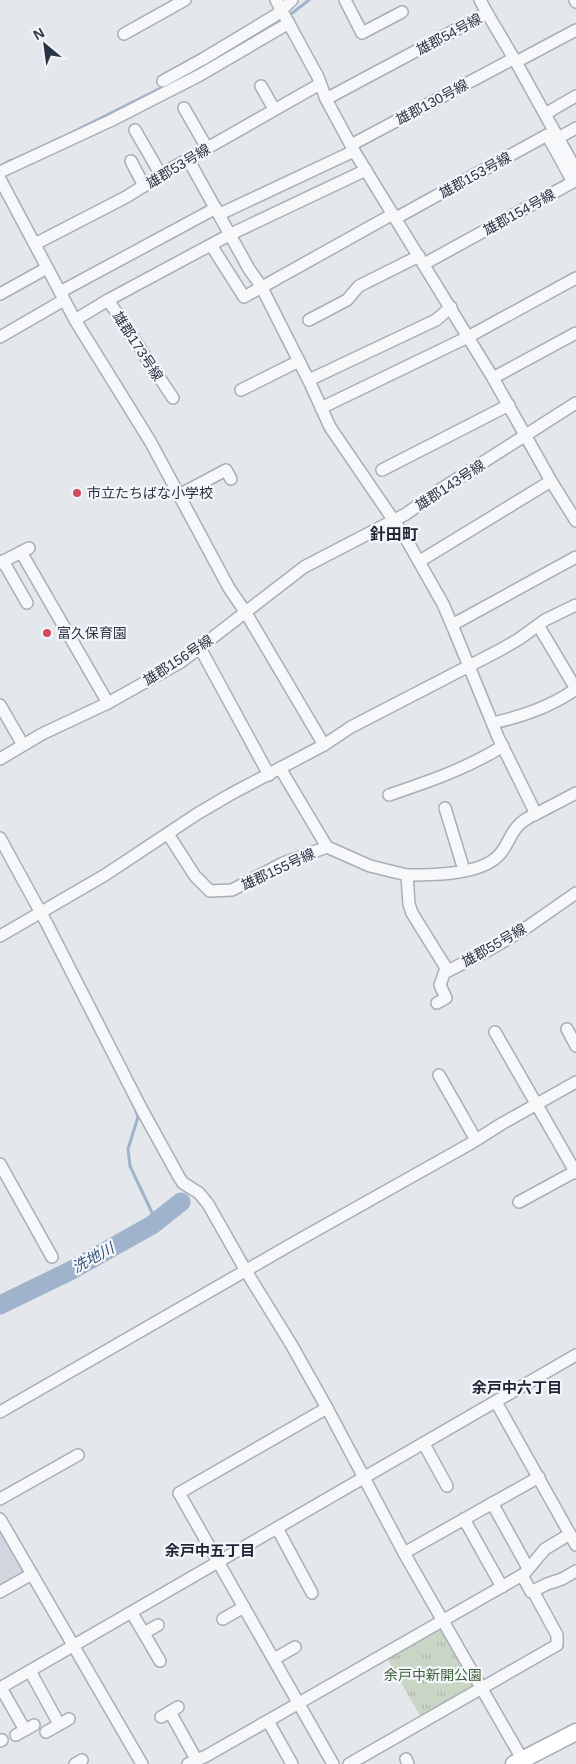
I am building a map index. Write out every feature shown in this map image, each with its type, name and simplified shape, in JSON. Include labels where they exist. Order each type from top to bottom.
[{"type":"main road","points":[[521,1763],[576,1732]]},
{"type":"street","points":[[124,34],[185,0]]},
{"type":"street","points":[[276,0],[318,77],[326,98],[353,148],[451,307],[509,405],[551,482],[571,502],[576,521]]},
{"type":"street","points":[[164,76],[203,60],[282,11],[292,0]]},
{"type":"street","points":[[345,0],[362,33],[402,12]]},
{"type":"street","points":[[480,0],[488,13]]},
{"type":"street","name":"雄郡54号線","points":[[326,98],[488,13],[544,114],[554,140]]},
{"type":"street","points":[[0,172],[200,75],[289,24]]},
{"type":"street","points":[[514,60],[576,30]]},
{"type":"street","name":"雄郡130号線","points":[[0,337],[62,296],[218,211],[353,148],[514,60]]},
{"type":"street","name":"雄郡53号線","points":[[35,244],[126,197],[160,175],[320,84]]},
{"type":"street","points":[[261,86],[274,109]]},
{"type":"street","points":[[544,114],[576,96]]},
{"type":"street","points":[[184,108],[207,148]]},
{"type":"street","points":[[576,128],[554,140],[576,170]]},
{"type":"street","points":[[135,130],[160,175]]},
{"type":"street","name":"雄郡153号線","points":[[395,216],[547,135],[554,140]]},
{"type":"street","name":"雄郡154号線","points":[[422,260],[573,182],[554,140]]},
{"type":"street","points":[[188,159],[249,269],[262,286],[337,438],[394,520],[443,604],[492,724],[536,814]]},
{"type":"street","points":[[131,161],[144,186]]},
{"type":"street","points":[[108,300],[231,234],[366,170]]},
{"type":"street","points":[[0,179],[75,320],[150,441],[229,588],[246,613],[324,745]]},
{"type":"street","points":[[211,245],[244,297],[395,216]]},
{"type":"street","points":[[309,320],[326,317],[347,300],[359,286],[422,260]]},
{"type":"street","points":[[0,294],[48,268]]},
{"type":"street","points":[[321,408],[468,336],[576,278]]},
{"type":"street","name":"雄郡173号線","points":[[75,320],[108,300],[173,398]]},
{"type":"street","points":[[309,380],[436,320],[451,307]]},
{"type":"street","points":[[493,378],[576,333]]},
{"type":"street","points":[[241,390],[299,361]]},
{"type":"street","name":"雄郡143号線","points":[[246,613],[304,567],[394,520],[576,403]]},
{"type":"street","points":[[382,470],[509,405]]},
{"type":"street","points":[[179,495],[226,470],[231,479]]},
{"type":"street","points":[[420,562],[551,482]]},
{"type":"street","points":[[27,603],[2,562],[25,550],[108,703]]},
{"type":"street","points":[[452,625],[576,557]]},
{"type":"street","points":[[0,936],[40,914],[197,814],[324,745],[350,727],[511,644],[538,625],[576,605]]},
{"type":"street","name":"雄郡156号線","points":[[0,759],[22,745],[108,703],[181,662],[246,613]]},
{"type":"street","points":[[492,724],[533,713],[562,699],[576,689],[538,625]]},
{"type":"street","points":[[200,648],[269,775]]},
{"type":"street","points":[[0,705],[22,745]]},
{"type":"street","points":[[389,795],[446,776],[484,758],[503,746]]},
{"type":"street","points":[[280,768],[327,847],[370,866],[407,875],[464,870],[482,866],[499,856],[517,827],[576,792]]},
{"type":"street","points":[[446,808],[464,870]]},
{"type":"street","name":"雄郡155号線","points":[[168,834],[195,876],[210,891],[232,890],[283,863],[327,847]]},
{"type":"street","points":[[0,838],[88,1002],[140,1108],[178,1177],[203,1198],[291,1344],[404,1553],[481,1688],[521,1763]]},
{"type":"street","name":"雄郡55号線","points":[[407,875],[409,904],[412,913],[448,971],[523,930],[576,893]]},
{"type":"street","points":[[437,1003],[446,998],[440,985],[446,968]]},
{"type":"street","points":[[567,1029],[576,1046]]},
{"type":"street","points":[[495,1032],[576,1172],[519,1202]]},
{"type":"street","points":[[439,1075],[476,1140]]},
{"type":"street","points":[[0,1412],[576,1082]]},
{"type":"street","points":[[0,1164],[52,1257]]},
{"type":"street","points":[[25,1730],[0,1688],[74,1647],[576,1355]]},
{"type":"street","points":[[496,1402],[576,1545]]},
{"type":"street","points":[[327,1408],[179,1494],[333,1764]]},
{"type":"street","points":[[424,1444],[446,1486]]},
{"type":"street","points":[[0,1499],[78,1455]]},
{"type":"street","points":[[404,1553],[539,1477]]},
{"type":"street","points":[[348,1764],[557,1645],[557,1636],[533,1591],[531,1592],[525,1572],[492,1504]]},
{"type":"street","points":[[0,1519],[142,1764]]},
{"type":"street","points":[[464,1520],[502,1587]]},
{"type":"street","points":[[277,1528],[312,1593]]},
{"type":"street","points":[[170,1712],[201,1761],[502,1587],[525,1572],[545,1549],[570,1534]]},
{"type":"street","points":[[533,1591],[576,1571]]},
{"type":"street","points":[[0,1592],[32,1574]]},
{"type":"street","points":[[223,1620],[244,1607]]},
{"type":"street","points":[[132,1613],[160,1661]]},
{"type":"street","points":[[144,1633],[158,1625]]},
{"type":"street","points":[[274,1659],[295,1647]]},
{"type":"street","points":[[30,1671],[64,1722],[46,1732]]},
{"type":"street","points":[[268,1721],[292,1764]]},
{"type":"shaded area","points":[[0,1529],[21,1565],[24,1575],[0,1589]]},
{"type":"green space","name":"余戸中新開公園","points":[[435,1630],[441,1630],[474,1684],[474,1689],[422,1719],[387,1658]]},
{"type":"waterway","points":[[291,14],[309,0]]},
{"type":"waterway","points":[[225,54],[278,21]]},
{"type":"waterway","points":[[193,73],[213,61]]},
{"type":"waterway","points":[[67,135],[185,76]]},
{"type":"waterway","points":[[3,165],[11,160]]},
{"type":"waterway","points":[[134,1105],[138,1117],[128,1149],[130,1166],[156,1221]]},
{"type":"waterway","name":"洗地川","points":[[0,1305],[70,1271],[152,1225],[181,1202]]},
{"type":"place","name":"市立たちばな小学校","points":[[77,493]]},
{"type":"place","name":"富久保育園","points":[[47,633]]},
{"type":"district","name":"針田町","points":[[394,534]]},
{"type":"district","name":"余戸中六丁目","points":[[517,1388]]},
{"type":"district","name":"余戸中五丁目","points":[[210,1551]]}]
